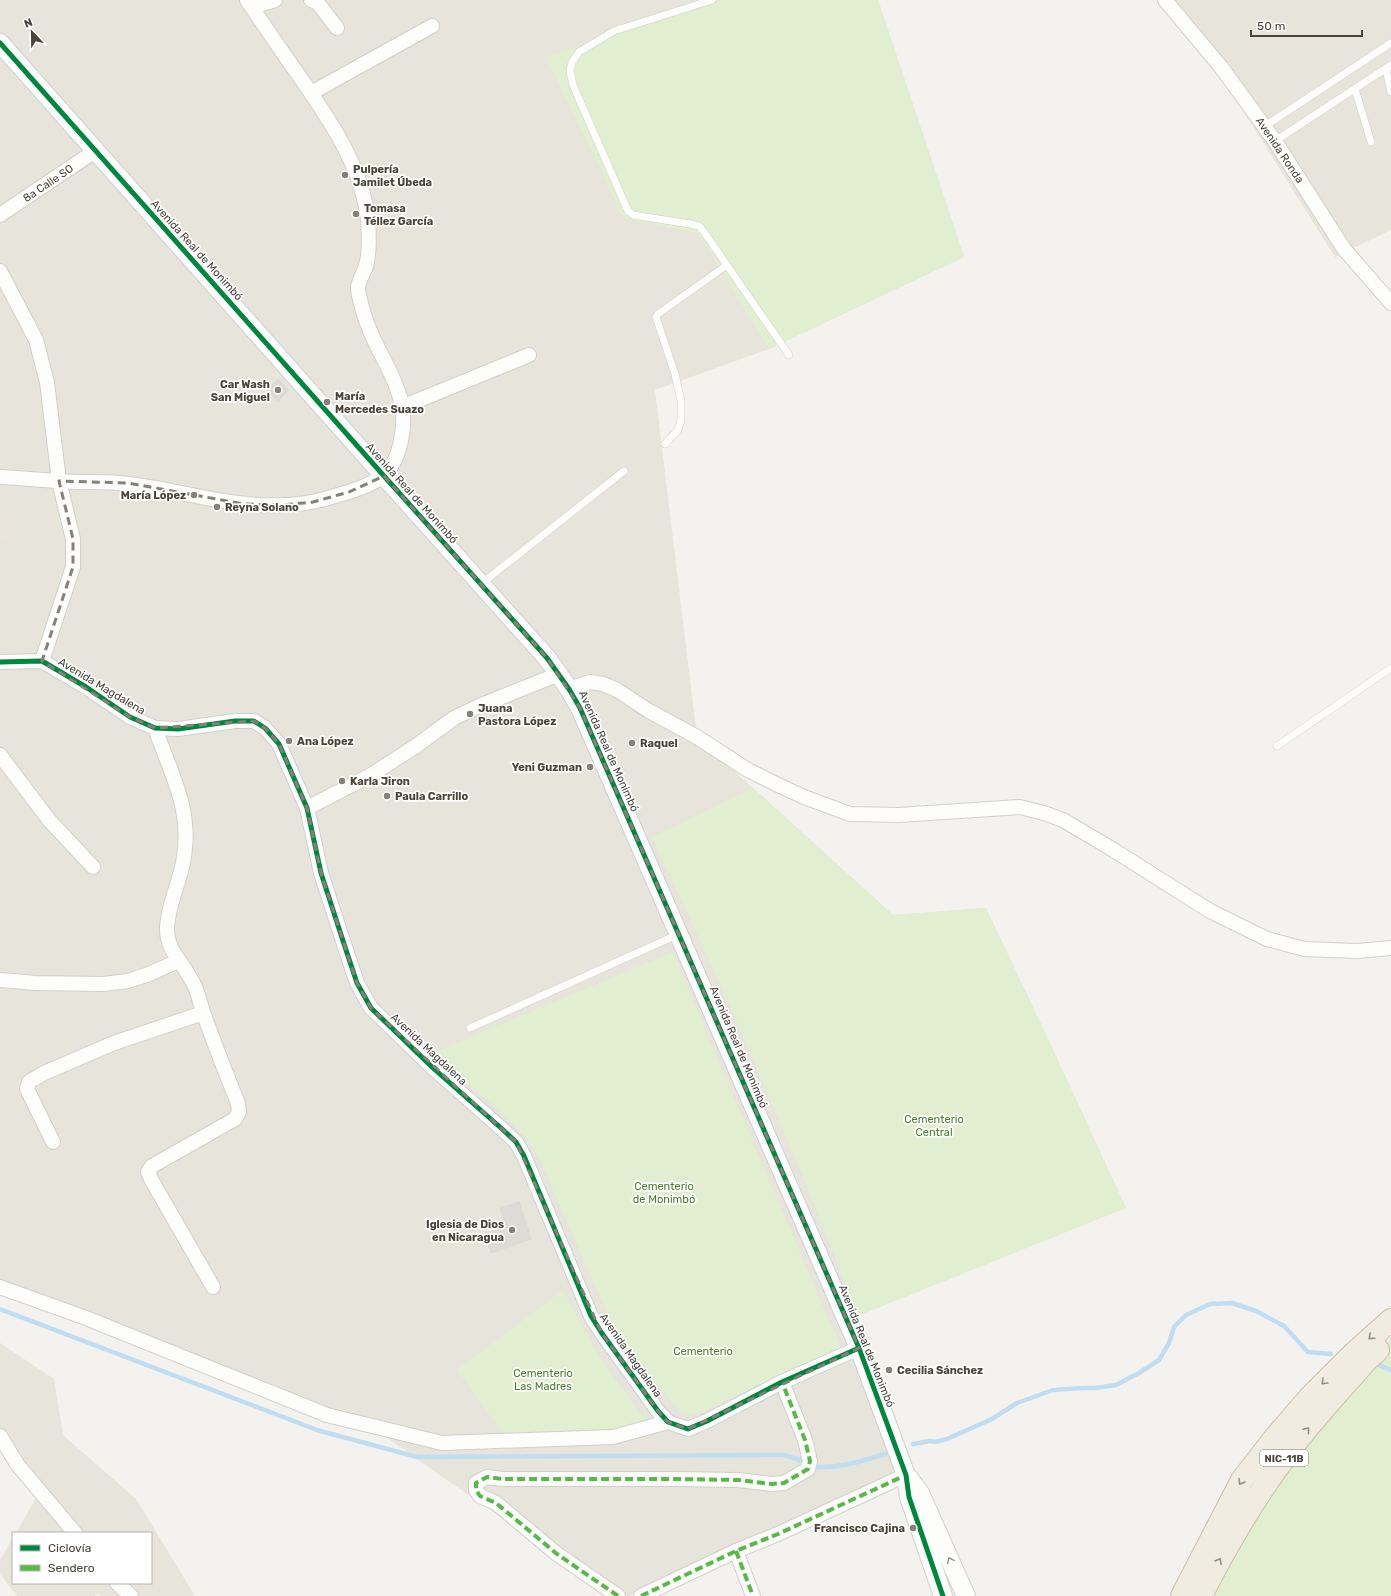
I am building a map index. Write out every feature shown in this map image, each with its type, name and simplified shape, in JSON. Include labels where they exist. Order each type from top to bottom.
[{"type":"highway","name":"NIC-11B","points":[[1182,1596],[1242,1480],[1273,1440],[1310,1397],[1352,1355],[1391,1320]]},
{"type":"highway","name":"NIC-11B","points":[[1201,1596],[1252,1504],[1288,1452],[1365,1362],[1391,1339]]},
{"type":"street","points":[[0,477],[59,481],[128,483],[244,504],[283,505],[313,502],[372,484],[384,476],[394,463],[400,446],[403,423],[402,407],[397,387],[370,333],[358,287],[367,264],[368,241],[368,221],[361,186],[345,149],[329,120],[250,4],[275,0]]},
{"type":"street","points":[[311,0],[317,2],[338,28]]},
{"type":"street","name":"Avenida Ronda","points":[[1165,0],[1221,67],[1265,126],[1344,249],[1391,303]]},
{"type":"street","points":[[311,93],[432,26]]},
{"type":"street","name":"Avenida Real de Monimbó","points":[[0,43],[547,658],[564,681],[580,708],[680,934],[859,1348],[906,1475],[909,1497],[943,1596]]},
{"type":"street","name":"8a Calle SO","points":[[0,215],[95,151]]},
{"type":"street","points":[[0,271],[36,340],[47,382],[59,481],[73,539],[73,567],[42,661]]},
{"type":"street","points":[[402,407],[529,355]]},
{"type":"street","name":"Avenida Magdalena","points":[[0,662],[42,661],[130,717],[155,728],[178,729],[235,721],[254,721],[265,728],[279,744],[307,808],[321,873],[357,983],[371,1008],[516,1142],[524,1156],[591,1316],[658,1411],[668,1422]]},
{"type":"street","points":[[307,808],[371,775],[460,715],[479,706],[564,681],[590,682],[603,684],[617,690],[649,711],[697,737],[748,770],[804,797],[850,814],[899,815],[1020,807],[1044,813],[1063,820],[1210,910],[1267,940],[1304,950],[1357,951],[1391,948]]},
{"type":"street","points":[[155,728],[178,786],[186,833],[182,868],[173,897],[167,930],[170,946],[178,961],[189,975],[198,995],[203,1013],[238,1103],[239,1112],[234,1119],[152,1166],[148,1172],[152,1182],[213,1288]]},
{"type":"street","points":[[0,755],[49,820],[93,867]]},
{"type":"street","points":[[0,980],[36,983],[103,984],[128,981],[149,974],[178,961]]},
{"type":"street","points":[[53,1142],[27,1089],[30,1082],[44,1074],[114,1043],[203,1013]]},
{"type":"street","points":[[0,1287],[86,1318],[327,1415],[442,1443],[613,1437],[668,1422],[688,1429],[707,1421],[782,1382],[859,1348]]},
{"type":"street","points":[[618,1596],[556,1554],[496,1503],[480,1496],[476,1490],[476,1483],[487,1477],[502,1479],[676,1478],[738,1480],[772,1484],[784,1482],[808,1469],[810,1461],[801,1429],[782,1382]]},
{"type":"street","points":[[0,1436],[17,1464],[75,1532]]},
{"type":"street","points":[[641,1596],[736,1551],[778,1534],[906,1475]]},
{"type":"street","name":"Avenida Real de Monimbó","points":[[906,1475],[920,1493],[966,1596]]},
{"type":"street","points":[[736,1551],[753,1596]]},
{"type":"street","points":[[118,1584],[132,1596]]},
{"type":"lane","points":[[712,0],[614,31],[579,52],[572,62],[570,71],[573,85],[628,211],[633,215],[698,226],[704,232],[789,355]]},
{"type":"lane","points":[[1265,126],[1391,42]]},
{"type":"lane","points":[[1275,141],[1388,67],[1391,92]]},
{"type":"lane","points":[[1355,89],[1371,142]]},
{"type":"lane","points":[[665,444],[678,430],[681,420],[681,401],[675,374],[656,317],[658,314],[727,265]]},
{"type":"lane","points":[[481,584],[624,471]]},
{"type":"lane","points":[[1277,746],[1391,668]]},
{"type":"lane","points":[[470,1028],[680,934]]},
{"type":"highlighted area","points":[[384,476],[547,658],[580,708],[859,1348],[688,1429],[668,1422],[658,1411],[601,1332],[516,1142],[371,1008],[357,983],[321,873],[307,808],[279,744],[265,728],[254,721],[155,728],[130,717],[42,661],[73,567],[73,539],[59,481],[128,483],[244,504],[283,505],[313,502],[349,492]]},
{"type":"shaded area","points":[[0,0],[878,0],[964,257],[769,349],[655,390],[697,737],[893,915],[986,908],[1126,1208],[855,1310],[911,1464],[629,1596],[618,1596],[451,1483],[369,1425],[0,1287]]},
{"type":"shaded area","points":[[1159,0],[1391,0],[1391,230],[1335,257],[1237,101]]},
{"type":"shaded area","points":[[6,510],[14,538],[0,542],[0,511]]},
{"type":"shaded area","points":[[0,1343],[54,1379],[63,1435],[136,1499],[195,1596],[101,1596],[98,1593],[94,1596],[17,1596],[0,1574],[0,1560],[12,1540],[12,1584],[152,1584],[152,1532],[17,1532],[40,1491],[0,1433]]},
{"type":"green space","points":[[724,0],[878,0],[964,257],[769,349],[698,233],[624,219],[546,57]]},
{"type":"green space","name":"Cementerio Central","points":[[753,788],[893,915],[986,908],[1126,1208],[858,1316],[810,1193],[724,992],[652,837]]},
{"type":"green space","points":[[673,952],[841,1348],[693,1416],[679,1411],[614,1329],[536,1151],[511,1121],[433,1053]]},
{"type":"green space","name":"Cementerio Las Madres","points":[[563,1290],[602,1360],[625,1393],[650,1424],[636,1433],[509,1442],[457,1370]]},
{"type":"green space","points":[[1391,1339],[1391,1596],[1201,1596],[1212,1574],[1365,1362]]},
{"type":"building","name":"Car Wash San Miguel","points":[[278,379],[289,390],[278,401],[267,389]]},
{"type":"building","name":"Iglesia de Dios en Nicaragua","points":[[519,1202],[531,1239],[491,1253],[484,1234],[506,1226],[500,1208]]},
{"type":"waterway","points":[[913,1444],[930,1441],[935,1442],[947,1439],[992,1419],[1017,1403],[1053,1390],[1095,1388],[1116,1385],[1159,1360],[1169,1343],[1174,1327],[1186,1315],[1210,1304],[1232,1303],[1256,1311],[1284,1326],[1308,1352],[1331,1354]]},
{"type":"waterway","points":[[0,1309],[317,1430],[417,1457],[784,1455],[800,1460],[806,1464]]},
{"type":"waterway","points":[[1374,1363],[1391,1370]]},
{"type":"waterway","points":[[816,1467],[843,1465],[885,1454]]},
{"type":"marked path","points":[[618,1596],[557,1554],[496,1503],[480,1496],[476,1490],[476,1483],[487,1477],[502,1479],[738,1480],[772,1484],[784,1483],[808,1469],[810,1461],[805,1440],[782,1382]]},
{"type":"marked path","points":[[641,1596],[736,1551],[778,1534],[906,1475]]},
{"type":"marked path","points":[[736,1551],[753,1596]]},
{"type":"cycle path","points":[[0,43],[547,658],[569,689],[580,708],[859,1348],[906,1475],[909,1497],[943,1596]]},
{"type":"cycle path","points":[[0,662],[42,661],[86,687],[130,717],[155,728],[178,729],[235,721],[254,721],[265,728],[279,744],[307,808],[321,873],[357,983],[371,1008],[433,1068],[516,1142],[524,1156],[591,1316],[658,1411],[668,1422],[688,1429],[707,1421],[782,1382],[859,1348]]},
{"type":"place","name":"Pulpería Jamilet Úbeda","points":[[345,175]]},
{"type":"place","name":"Tomasa Téllez García","points":[[356,214]]},
{"type":"place","name":"Car Wash San Miguel","points":[[278,390]]},
{"type":"place","name":"María Mercedes Suazo","points":[[327,402]]},
{"type":"place","name":"María López","points":[[194,495]]},
{"type":"place","name":"Reyna Solano","points":[[217,507]]},
{"type":"place","name":"Juana Pastora López","points":[[470,714]]},
{"type":"place","name":"Ana López","points":[[289,741]]},
{"type":"place","name":"Raquel","points":[[632,743]]},
{"type":"place","name":"Yeni Guzman","points":[[590,767]]},
{"type":"place","name":"Karla Jiron","points":[[342,781]]},
{"type":"place","name":"Paula Carrillo","points":[[387,796]]},
{"type":"place","name":"Iglesia de Dios en Nicaragua","points":[[512,1230]]},
{"type":"place","name":"Cecilia Sánchez","points":[[889,1370]]},
{"type":"place","name":"Francisco Cajina","points":[[913,1528]]},
{"type":"park label","name":"Cementerio de Monimbó","points":[[664,1192]]},
{"type":"park label","name":"Cementerio","points":[[703,1351]]}]
